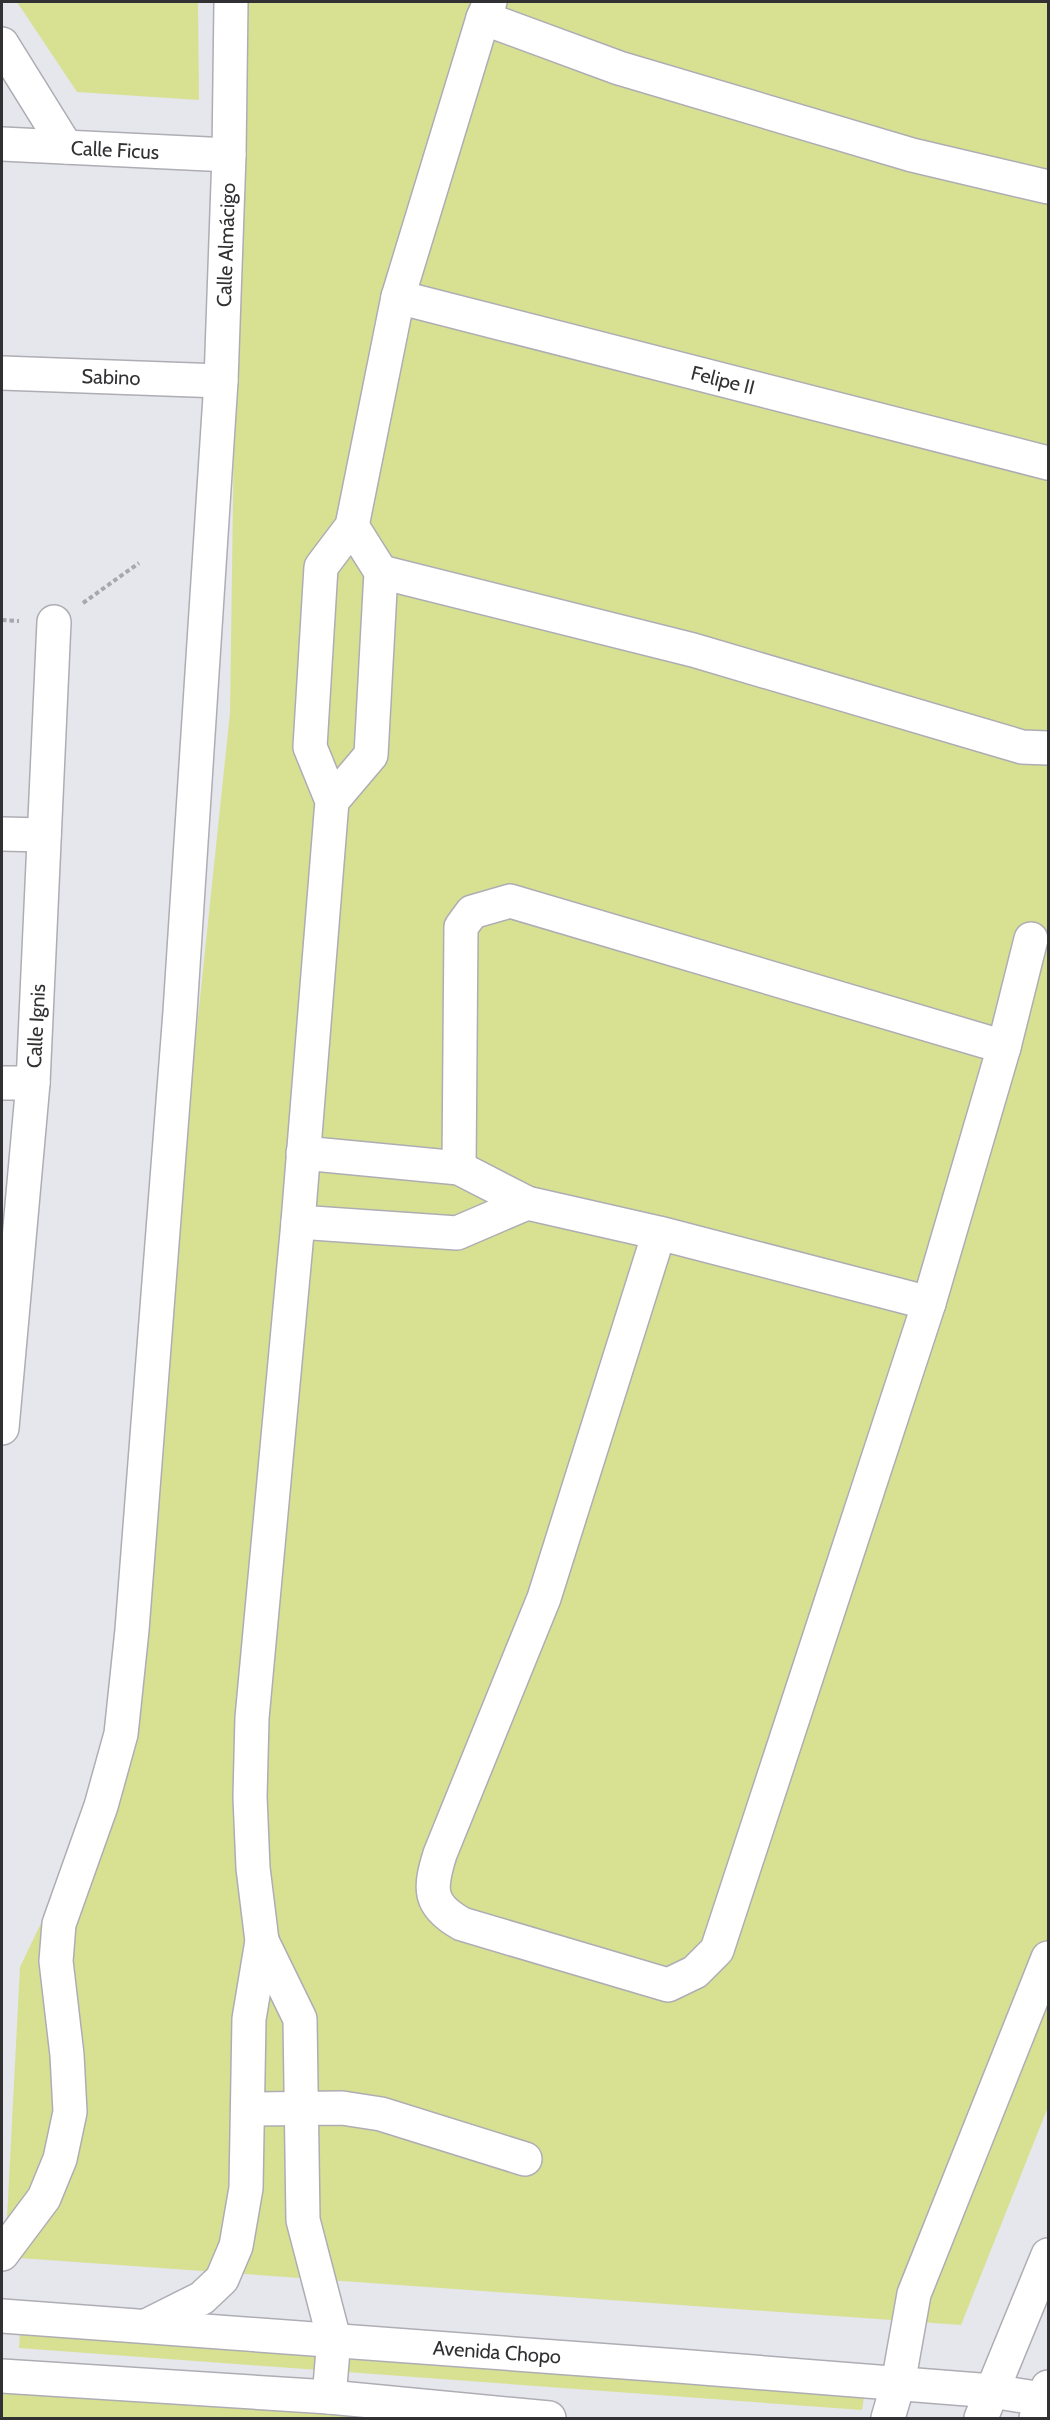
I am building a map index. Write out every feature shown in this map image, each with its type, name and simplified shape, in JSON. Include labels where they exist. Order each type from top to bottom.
[{"type":"street","name":"Calle Almácigo","points":[[2,2254],[44,2198],[60,2159],[70,2112],[67,2055],[56,1961],[59,1924],[101,1806],[121,1734],[132,1630],[180,1012],[221,381],[229,156],[231,2]]},
{"type":"street","points":[[146,2326],[202,2298],[222,2279],[236,2246],[246,2188],[249,2019],[262,1941],[253,1868],[250,1797],[252,1718],[298,1222],[332,801],[310,747],[321,567],[352,526],[398,297],[487,10],[619,68],[912,155],[1048,187]]},
{"type":"street","points":[[2,44],[66,147]]},
{"type":"street","name":"Calle Ficus","points":[[2,144],[229,156]]},
{"type":"street","name":"Felipe II","points":[[398,297],[1048,463]]},
{"type":"street","name":"Sabino","points":[[2,373],[221,381]]},
{"type":"street","points":[[332,801],[371,756],[381,572],[352,526]]},
{"type":"street","points":[[381,572],[693,650],[1022,747],[1048,748]]},
{"type":"street","name":"Calle Ignis","points":[[2,1428],[17,1083],[44,835],[54,622]]},
{"type":"street","points":[[2,834],[44,835]]},
{"type":"street","points":[[459,1168],[461,927],[472,912],[510,901],[1004,1047]]},
{"type":"street","points":[[659,1233],[544,1598],[440,1854],[432,1879],[432,1892],[437,1905],[445,1915],[462,1924],[668,1985],[695,1972],[717,1950],[929,1303],[1004,1047],[1031,939]]},
{"type":"street","points":[[303,1153],[459,1168],[527,1203],[659,1233],[929,1303]]},
{"type":"street","points":[[298,1222],[457,1233],[527,1203]]},
{"type":"street","points":[[262,1941],[300,2019],[303,2220],[334,2339],[329,2397]]},
{"type":"street","points":[[888,2418],[898,2384],[914,2294],[1048,1958]]},
{"type":"street","points":[[248,2109],[342,2108],[381,2114],[525,2159]]},
{"type":"street","points":[[987,2405],[1048,2255]]},
{"type":"street","name":"Avenida Chopo","points":[[2,2316],[334,2339],[898,2384],[987,2405],[1044,2401]]},
{"type":"street","points":[[2,2376],[329,2397],[549,2418]]},
{"type":"green space","points":[[17,2],[198,2],[199,100],[77,92]]},
{"type":"green space","points":[[240,2],[1048,2],[1048,2107],[961,2325],[5,2257],[20,1967],[120,1759],[230,713]]},
{"type":"green space","points":[[20,2331],[865,2391],[862,2410],[19,2348]]},
{"type":"green space","points":[[2,2387],[397,2418],[2,2418]]}]
